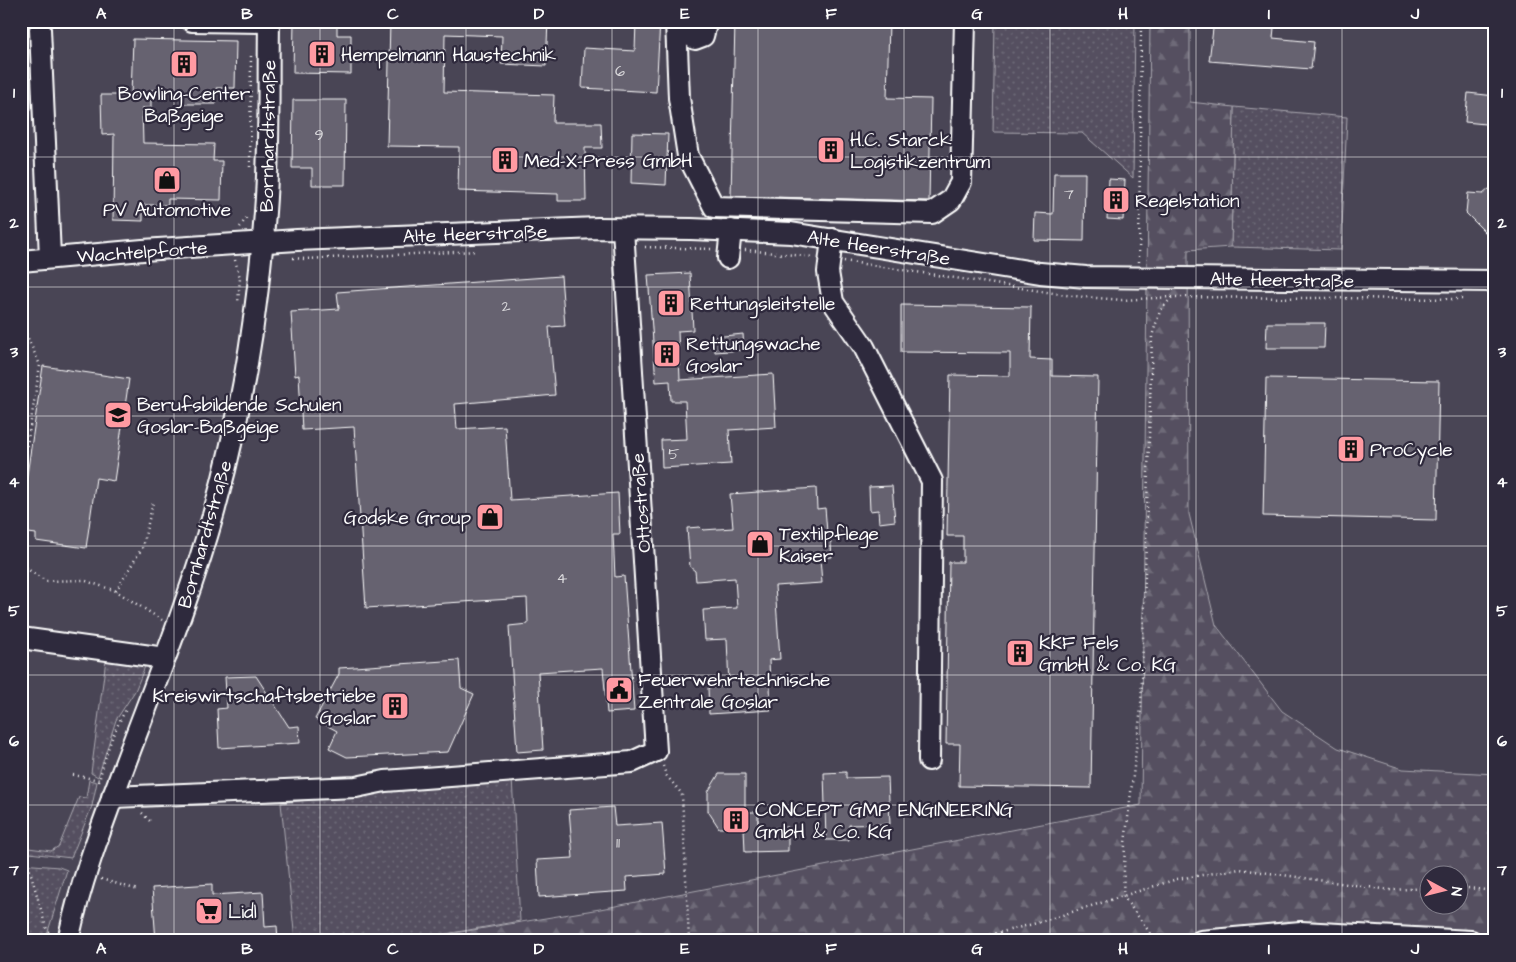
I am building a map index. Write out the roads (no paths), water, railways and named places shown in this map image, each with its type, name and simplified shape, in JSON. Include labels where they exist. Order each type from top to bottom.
[{"type":"street","points":[[192,21],[269,21]]},
{"type":"street","name":"Bornhardtstraße","points":[[58,935],[78,895],[105,792],[165,658],[176,628],[214,512],[227,459],[248,364],[262,243],[267,165],[269,21]]},
{"type":"street","points":[[676,22],[695,39],[703,36],[707,21]]},
{"type":"street","points":[[676,22],[679,98],[688,156],[714,206],[932,213],[951,200],[961,182],[965,21]]},
{"type":"street","points":[[40,29],[50,257]]},
{"type":"street","name":"Alte Heerstraße","points":[[262,243],[624,237],[729,246],[791,233],[831,249],[1040,273],[1138,278],[1495,281]]},
{"type":"street","name":"Ottostraße","points":[[105,792],[356,787],[385,781],[632,762],[656,751],[624,237]]},
{"type":"street","name":"Wachtelpforte","points":[[21,261],[143,250],[262,243]]},
{"type":"street","points":[[831,249],[828,272],[833,302],[864,347],[932,481],[929,760]]},
{"type":"street","points":[[21,638],[165,658]]},
{"type":"street","points":[[1201,941],[1301,932],[1471,941]]},
{"type":"place","name":"Hempelmann Haustechnik","points":[[322,54]]},
{"type":"place","name":"Bowling-Center Baßgeige","points":[[184,64]]},
{"type":"place","name":"H.C. Starck Logistikzentrum","points":[[831,150]]},
{"type":"place","name":"Med-X-Press GmbH","points":[[505,160]]},
{"type":"place","name":"PV Automotive","points":[[167,180]]},
{"type":"place","name":"Regelstation","points":[[1116,200]]},
{"type":"place","name":"Rettungsleitstelle","points":[[671,303]]},
{"type":"place","name":"Rettungswache Goslar","points":[[667,354]]},
{"type":"place","name":"Berufsbildende Schulen Goslar-Baßgeige","points":[[118,415]]},
{"type":"place","name":"ProCycle","points":[[1351,449]]},
{"type":"place","name":"Godske Group","points":[[490,517]]},
{"type":"place","name":"Textilpflege Kaiser","points":[[760,544]]},
{"type":"place","name":"KKF Fels GmbH & Co. KG","points":[[1020,653]]},
{"type":"place","name":"Feuerwehrtechnische Zentrale Goslar","points":[[619,690]]},
{"type":"place","name":"Kreiswirtschaftsbetriebe Goslar","points":[[395,706]]},
{"type":"place","name":"CONCEPT GMP ENGINEERING GmbH & Co. KG","points":[[736,820]]},
{"type":"place","name":"Lidl","points":[[209,911]]}]
